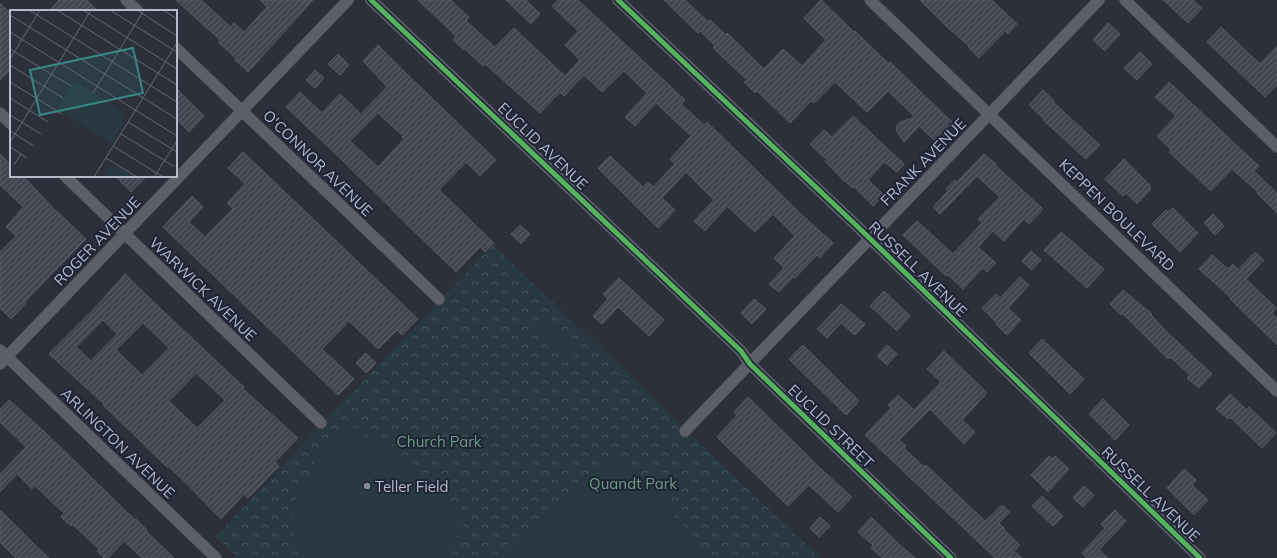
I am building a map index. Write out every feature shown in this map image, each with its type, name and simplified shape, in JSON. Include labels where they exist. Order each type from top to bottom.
[{"type":"street","points":[[126,0],[137,10]]},
{"type":"street","name":"ROGER AVENUE","points":[[2,357],[124,234],[348,0]]},
{"type":"street","name":"EUCLID AVENUE","points":[[371,0],[697,310]]},
{"type":"street","name":"RUSSELL AVENUE","points":[[618,0],[870,239],[1200,558]]},
{"type":"street","name":"KEPPEN BOULEVARD","points":[[870,0],[1277,390]]},
{"type":"street","name":"FRANK AVENUE","points":[[686,431],[1099,0]]},
{"type":"street","points":[[1125,0],[1277,147]]},
{"type":"street","name":"O'CONNOR AVENUE","points":[[177,49],[440,299]]},
{"type":"street","points":[[0,113],[10,123]]},
{"type":"street","name":"WARWICK AVENUE","points":[[66,177],[321,423]]},
{"type":"street","name":"EUCLID STREET","points":[[697,310],[741,351],[750,364],[951,558]]},
{"type":"street","name":"ARLINGTON AVENUE","points":[[2,357],[216,558]]},
{"type":"green space","name":"Church Park","points":[[493,245],[820,558],[238,558],[216,536]]},
{"type":"green space","points":[[545,318],[579,349],[566,363],[532,331]]},
{"type":"green space","name":"Teller Field","points":[[352,426],[425,480],[463,518],[463,529],[436,558],[300,558],[294,537],[293,527],[293,516],[298,496],[308,474],[320,454],[336,436]]},
{"type":"green space","name":"Quandt Park","points":[[611,456],[623,457],[712,558],[493,558]]},
{"type":"building","points":[[59,0],[87,0],[97,10],[50,10]]},
{"type":"building","points":[[176,0],[201,0],[231,27],[234,23],[244,32],[267,7],[260,0],[313,0],[248,72],[235,60],[236,58],[218,42],[220,40]]},
{"type":"building","points":[[418,0],[451,0],[469,17],[466,21],[495,47],[514,28],[565,76],[580,60],[565,45],[578,31],[552,6],[558,0],[578,0],[685,100],[681,104],[704,125],[707,122],[833,243],[820,258],[817,255],[779,292],[769,284],[784,268],[774,258],[795,236],[773,214],[755,232],[727,206],[705,231],[694,221],[714,200],[686,172],[662,198],[675,210],[658,228],[598,168],[610,156],[643,187],[648,182],[653,187],[675,164],[670,159],[691,136],[656,103],[635,126],[625,117],[647,93],[624,71],[602,92],[584,75],[564,96],[560,92],[540,113],[485,64],[483,66],[453,40],[456,36]]},
{"type":"building","points":[[506,0],[526,0],[540,14],[531,24]]},
{"type":"building","points":[[664,0],[685,0],[708,22],[710,20],[726,35],[727,33],[764,69],[783,49],[802,66],[826,40],[804,18],[821,0],[888,63],[890,62],[952,122],[934,140],[919,126],[904,142],[896,130],[897,125],[900,122],[915,117],[888,91],[867,112],[835,82],[814,103],[811,101],[790,123],[757,91],[755,93],[744,82],[747,80],[713,48],[715,46],[700,31],[698,33]]},
{"type":"building","points":[[920,0],[992,0],[1017,24],[1008,34],[1005,31],[979,58],[968,47],[969,46]]},
{"type":"building","points":[[1163,0],[1193,0],[1202,8],[1188,23]]},
{"type":"building","points":[[0,3],[10,13],[10,70],[0,80]]},
{"type":"building","points":[[1108,23],[1120,34],[1105,51],[1093,40]]},
{"type":"building","points":[[1221,27],[1260,64],[1277,46],[1277,85],[1265,97],[1207,42]]},
{"type":"building","points":[[378,45],[496,160],[480,176],[466,162],[440,189],[440,191],[494,243],[485,252],[480,247],[456,272],[286,107],[300,92],[322,113],[340,94],[361,114],[387,87],[363,61]],"holes":[[[378,113],[403,136],[402,137],[404,139],[378,167],[350,141]]]},
{"type":"building","points":[[1140,52],[1152,64],[1137,80],[1124,68]]},
{"type":"building","points":[[338,54],[349,65],[340,75],[328,64]]},
{"type":"building","points":[[315,70],[324,78],[315,88],[306,80]]},
{"type":"building","points":[[1169,82],[1259,166],[1254,171],[1277,193],[1277,213],[1257,193],[1258,192],[1232,169],[1211,191],[1169,152],[1171,150],[1157,136],[1176,116],[1155,97]]},
{"type":"building","points":[[177,89],[204,116],[189,132],[177,120]]},
{"type":"building","points":[[1043,90],[1054,101],[1053,102],[1100,145],[1086,159],[1043,120],[1044,119],[1029,105]]},
{"type":"building","points":[[853,116],[904,164],[897,172],[884,162],[868,180],[884,195],[873,206],[854,187],[853,188],[841,178],[825,161],[827,160],[810,144],[824,130],[832,137]]},
{"type":"building","points":[[243,152],[418,319],[402,335],[397,330],[378,349],[349,321],[322,349],[354,379],[338,395],[163,227],[192,196],[203,207],[189,222],[205,237],[233,209],[227,203],[245,184],[228,168]]},
{"type":"building","points":[[0,154],[10,164],[10,177],[24,177],[52,207],[86,239],[25,302],[26,303],[11,319],[0,308],[0,252],[16,236],[6,227],[23,207],[0,185]]},
{"type":"building","points":[[984,154],[1043,209],[1029,224],[1024,219],[1004,241],[993,231],[978,247],[996,263],[987,272],[983,268],[963,289],[947,274],[946,276],[903,235],[917,221],[953,254],[982,223],[978,219],[1000,197],[977,176],[940,214],[933,207],[948,191],[946,189],[955,180],[957,182]]},
{"type":"building","points":[[1124,159],[1150,185],[1150,190],[1137,204],[1126,193],[1123,196],[1105,179]]},
{"type":"building","points":[[116,177],[146,177],[131,192]]},
{"type":"building","points":[[1173,208],[1198,233],[1180,252],[1152,224],[1166,210],[1168,212]]},
{"type":"building","points":[[1213,214],[1224,226],[1215,235],[1204,223]]},
{"type":"building","points":[[520,225],[530,234],[521,244],[511,234]]},
{"type":"building","points":[[1061,232],[1104,269],[1087,288],[1044,250]]},
{"type":"building","points":[[1031,251],[1041,260],[1031,270],[1022,261]]},
{"type":"building","points":[[1255,252],[1264,260],[1246,279],[1276,308],[1272,313],[1277,318],[1277,345],[1230,299],[1231,298],[1199,269],[1212,255],[1228,269],[1233,264],[1238,270]]},
{"type":"building","points":[[125,274],[244,387],[243,389],[298,438],[275,462],[279,466],[248,498],[244,494],[221,519],[186,483],[168,466],[167,467],[103,405],[104,404],[49,354],[93,310]],"holes":[[[103,320],[117,334],[91,361],[76,347]],[[143,323],[169,348],[142,375],[116,350]],[[196,373],[225,400],[197,428],[169,401]]]},
{"type":"building","points":[[1020,277],[1029,285],[1008,308],[1021,320],[1007,335],[982,308],[996,294],[1000,298]]},
{"type":"building","points":[[619,278],[664,320],[649,336],[618,307],[602,324],[593,316],[608,299],[603,294]]},
{"type":"building","points":[[1123,290],[1152,314],[1151,315],[1165,330],[1212,374],[1199,388],[1187,378],[1190,375],[1170,357],[1168,359],[1122,313],[1121,315],[1110,304]]},
{"type":"building","points":[[884,291],[910,316],[897,331],[870,306]]},
{"type":"building","points":[[754,299],[766,309],[752,324],[741,313]]},
{"type":"building","points":[[841,304],[865,324],[855,335],[841,323],[827,338],[817,329]]},
{"type":"building","points":[[1042,339],[1084,379],[1070,394],[1029,353]]},
{"type":"building","points":[[803,345],[859,401],[846,415],[789,359]]},
{"type":"building","points":[[887,345],[897,354],[887,365],[877,356]]},
{"type":"building","points":[[944,351],[987,393],[962,420],[975,432],[964,444],[930,409],[899,440],[906,446],[904,448],[924,467],[926,465],[985,521],[1002,505],[1010,512],[999,523],[1005,529],[1004,530],[1020,545],[1014,551],[1022,558],[995,558],[865,435],[891,408],[888,405],[898,395],[914,410],[941,382],[927,369]]},
{"type":"building","points":[[366,353],[376,363],[366,373],[356,363]]},
{"type":"building","points":[[1230,394],[1247,410],[1249,407],[1276,433],[1262,448],[1230,417],[1228,419],[1216,409]]},
{"type":"building","points":[[748,397],[820,468],[852,497],[838,512],[809,485],[788,506],[717,437],[737,415],[734,412]]},
{"type":"building","points":[[1103,399],[1129,425],[1115,440],[1089,414]]},
{"type":"building","points":[[9,400],[46,433],[135,520],[136,519],[147,530],[146,531],[174,558],[142,558],[124,541],[108,558],[104,558],[97,551],[99,549],[72,524],[71,526],[61,517],[64,513],[35,486],[32,489],[17,474],[0,492],[0,474],[26,447],[0,422],[0,409]]},
{"type":"building","points":[[1049,456],[1053,459],[1055,456],[1069,469],[1048,492],[1031,475]]},
{"type":"building","points":[[1184,469],[1196,480],[1192,485],[1208,500],[1194,515],[1167,488]]},
{"type":"building","points":[[1084,486],[1094,495],[1083,507],[1073,498]]},
{"type":"building","points":[[1042,496],[1063,516],[1053,526],[1032,506]]},
{"type":"building","points":[[0,510],[49,558],[16,558],[0,542]]},
{"type":"building","points":[[1115,510],[1126,521],[1099,550],[1108,558],[1087,558],[1082,553],[1105,528],[1101,524]]},
{"type":"building","points":[[820,517],[830,526],[819,537],[810,528]]},
{"type":"building","points":[[871,517],[915,558],[882,558],[871,548],[873,545],[858,532]]},
{"type":"cycle path","points":[[371,0],[741,351],[750,364],[951,558]]},
{"type":"cycle path","points":[[618,0],[859,228],[1200,558]]},
{"type":"place","name":"Teller Field","points":[[367,486]]}]
